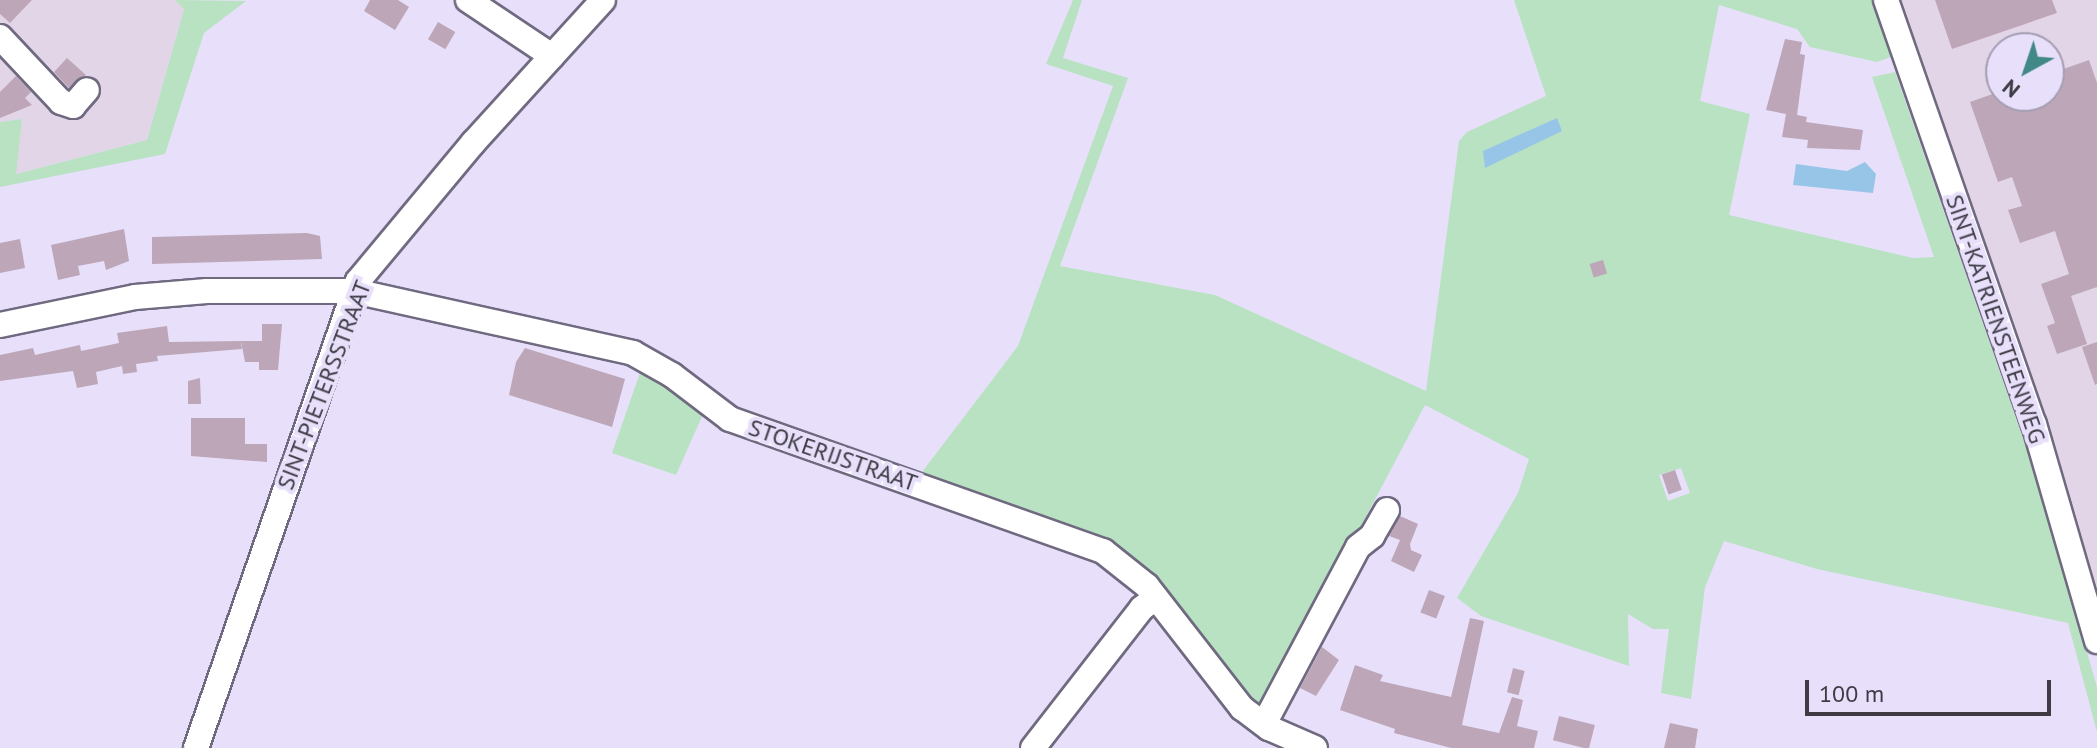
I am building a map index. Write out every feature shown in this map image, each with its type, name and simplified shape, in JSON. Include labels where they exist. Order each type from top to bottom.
[{"type":"street","points":[[468,0],[552,56]]},
{"type":"street","name":"SINT-PIETERSSTRAAT","points":[[196,748],[354,291],[446,173],[603,0]]},
{"type":"street","name":"SINT-KATRIENSTEENWEG","points":[[1886,0],[2034,424],[2097,641]]},
{"type":"street","points":[[0,37],[61,102],[73,106],[87,90]]},
{"type":"street","name":"STOKERIJSTRAAT","points":[[0,325],[135,297],[207,291],[354,291],[633,353],[672,375],[730,419],[1103,551],[1129,567],[1156,598],[1209,672],[1264,724],[1315,748]]},
{"type":"street","points":[[1264,724],[1358,547],[1372,536],[1387,510]]},
{"type":"street","points":[[1033,748],[1142,608],[1156,598]]},
{"type":"shaded area","points":[[0,0],[175,0],[184,8],[147,140],[15,174],[22,119],[0,122]]},
{"type":"shaded area","points":[[1897,0],[2097,0],[2097,597],[2046,423]]},
{"type":"green space","points":[[175,0],[246,1],[204,33],[165,154],[0,187],[0,122],[22,119],[16,174],[147,140],[184,9]]},
{"type":"green space","points":[[1073,0],[1082,0],[1063,58],[1128,78],[1060,266],[1215,295],[1426,391],[1459,141],[1467,132],[1546,96],[1514,0],[1871,0],[1891,57],[1877,62],[1810,47],[1797,29],[1719,5],[1700,101],[1750,114],[1729,215],[1913,258],[1934,257],[1872,77],[1895,72],[2037,478],[2097,687],[2097,732],[2068,623],[1817,569],[1724,541],[1705,587],[1691,699],[1661,693],[1669,629],[1653,629],[1628,614],[1629,666],[1481,616],[1457,598],[1518,493],[1529,459],[1425,405],[1262,713],[1246,704],[1148,577],[919,476],[1018,346],[1113,86],[1046,64]],"holes":[[[1681,468],[1690,493],[1668,501],[1659,475]]]},
{"type":"green space","points":[[642,367],[704,412],[676,475],[612,453]]},
{"type":"water","points":[[1557,118],[1562,131],[1485,168],[1483,151]]},
{"type":"water","points":[[1865,162],[1876,174],[1873,193],[1793,185],[1796,164],[1847,171]]},
{"type":"building","points":[[0,0],[32,0],[10,23],[0,14]]},
{"type":"building","points":[[370,0],[398,0],[409,7],[395,30],[364,11]]},
{"type":"building","points":[[1935,0],[2052,0],[2057,13],[2002,32],[1985,32],[1985,38],[1952,49]]},
{"type":"building","points":[[438,22],[455,32],[445,49],[428,39]]},
{"type":"building","points":[[1785,39],[1802,42],[1800,54],[1805,55],[1797,115],[1807,117],[1806,122],[1863,130],[1860,150],[1807,148],[1808,140],[1782,137],[1786,114],[1766,110]]},
{"type":"building","points":[[67,58],[86,75],[69,88],[54,72]]},
{"type":"building","points":[[2089,60],[2097,83],[2097,287],[2071,296],[2087,344],[2057,354],[2047,326],[2055,323],[2041,284],[2069,274],[2055,231],[2020,243],[2008,210],[2022,206],[2012,177],[1998,182],[1970,102],[1985,97],[1985,112],[2065,112],[2065,68]]},
{"type":"building","points":[[16,76],[31,92],[25,98],[32,105],[0,118],[0,92]]},
{"type":"building","points":[[124,229],[129,261],[106,270],[104,261],[78,266],[80,275],[58,280],[51,245]]},
{"type":"building","points":[[307,233],[320,236],[322,259],[152,264],[152,237]]},
{"type":"building","points":[[20,239],[25,268],[0,273],[0,243]]},
{"type":"building","points":[[1603,260],[1607,273],[1594,277],[1590,264]]},
{"type":"building","points":[[262,324],[282,324],[278,370],[259,370],[259,362],[245,362],[241,341],[262,341]]},
{"type":"building","points":[[167,326],[169,342],[241,341],[242,349],[157,356],[158,361],[136,364],[137,372],[123,374],[122,366],[96,372],[98,384],[77,388],[73,371],[0,381],[0,355],[33,348],[35,355],[80,345],[81,351],[119,343],[117,333]]},
{"type":"building","points":[[2097,342],[2097,384],[2095,385],[2082,347]]},
{"type":"building","points":[[525,348],[625,379],[612,427],[509,395],[516,362]]},
{"type":"building","points":[[200,378],[201,404],[188,404],[188,381]]},
{"type":"building","points":[[191,418],[245,418],[245,444],[267,444],[267,462],[191,456]]},
{"type":"building","points":[[1675,470],[1682,490],[1669,494],[1662,475]]},
{"type":"building","points":[[1400,516],[1418,524],[1410,544],[1411,550],[1422,555],[1414,572],[1391,561],[1400,540],[1389,536]]},
{"type":"building","points":[[1429,590],[1445,596],[1436,618],[1420,612]]},
{"type":"building","points":[[1470,618],[1484,621],[1462,725],[1499,733],[1512,697],[1523,700],[1517,726],[1538,731],[1534,748],[1451,748],[1394,733],[1395,729],[1340,710],[1355,665],[1383,675],[1380,681],[1451,697]]},
{"type":"building","points":[[1322,647],[1339,660],[1316,696],[1300,688]]},
{"type":"building","points":[[1513,668],[1525,671],[1519,695],[1507,692]]},
{"type":"building","points":[[1559,716],[1595,725],[1589,748],[1553,740]]},
{"type":"building","points":[[1670,723],[1698,729],[1695,748],[1664,748]]}]
